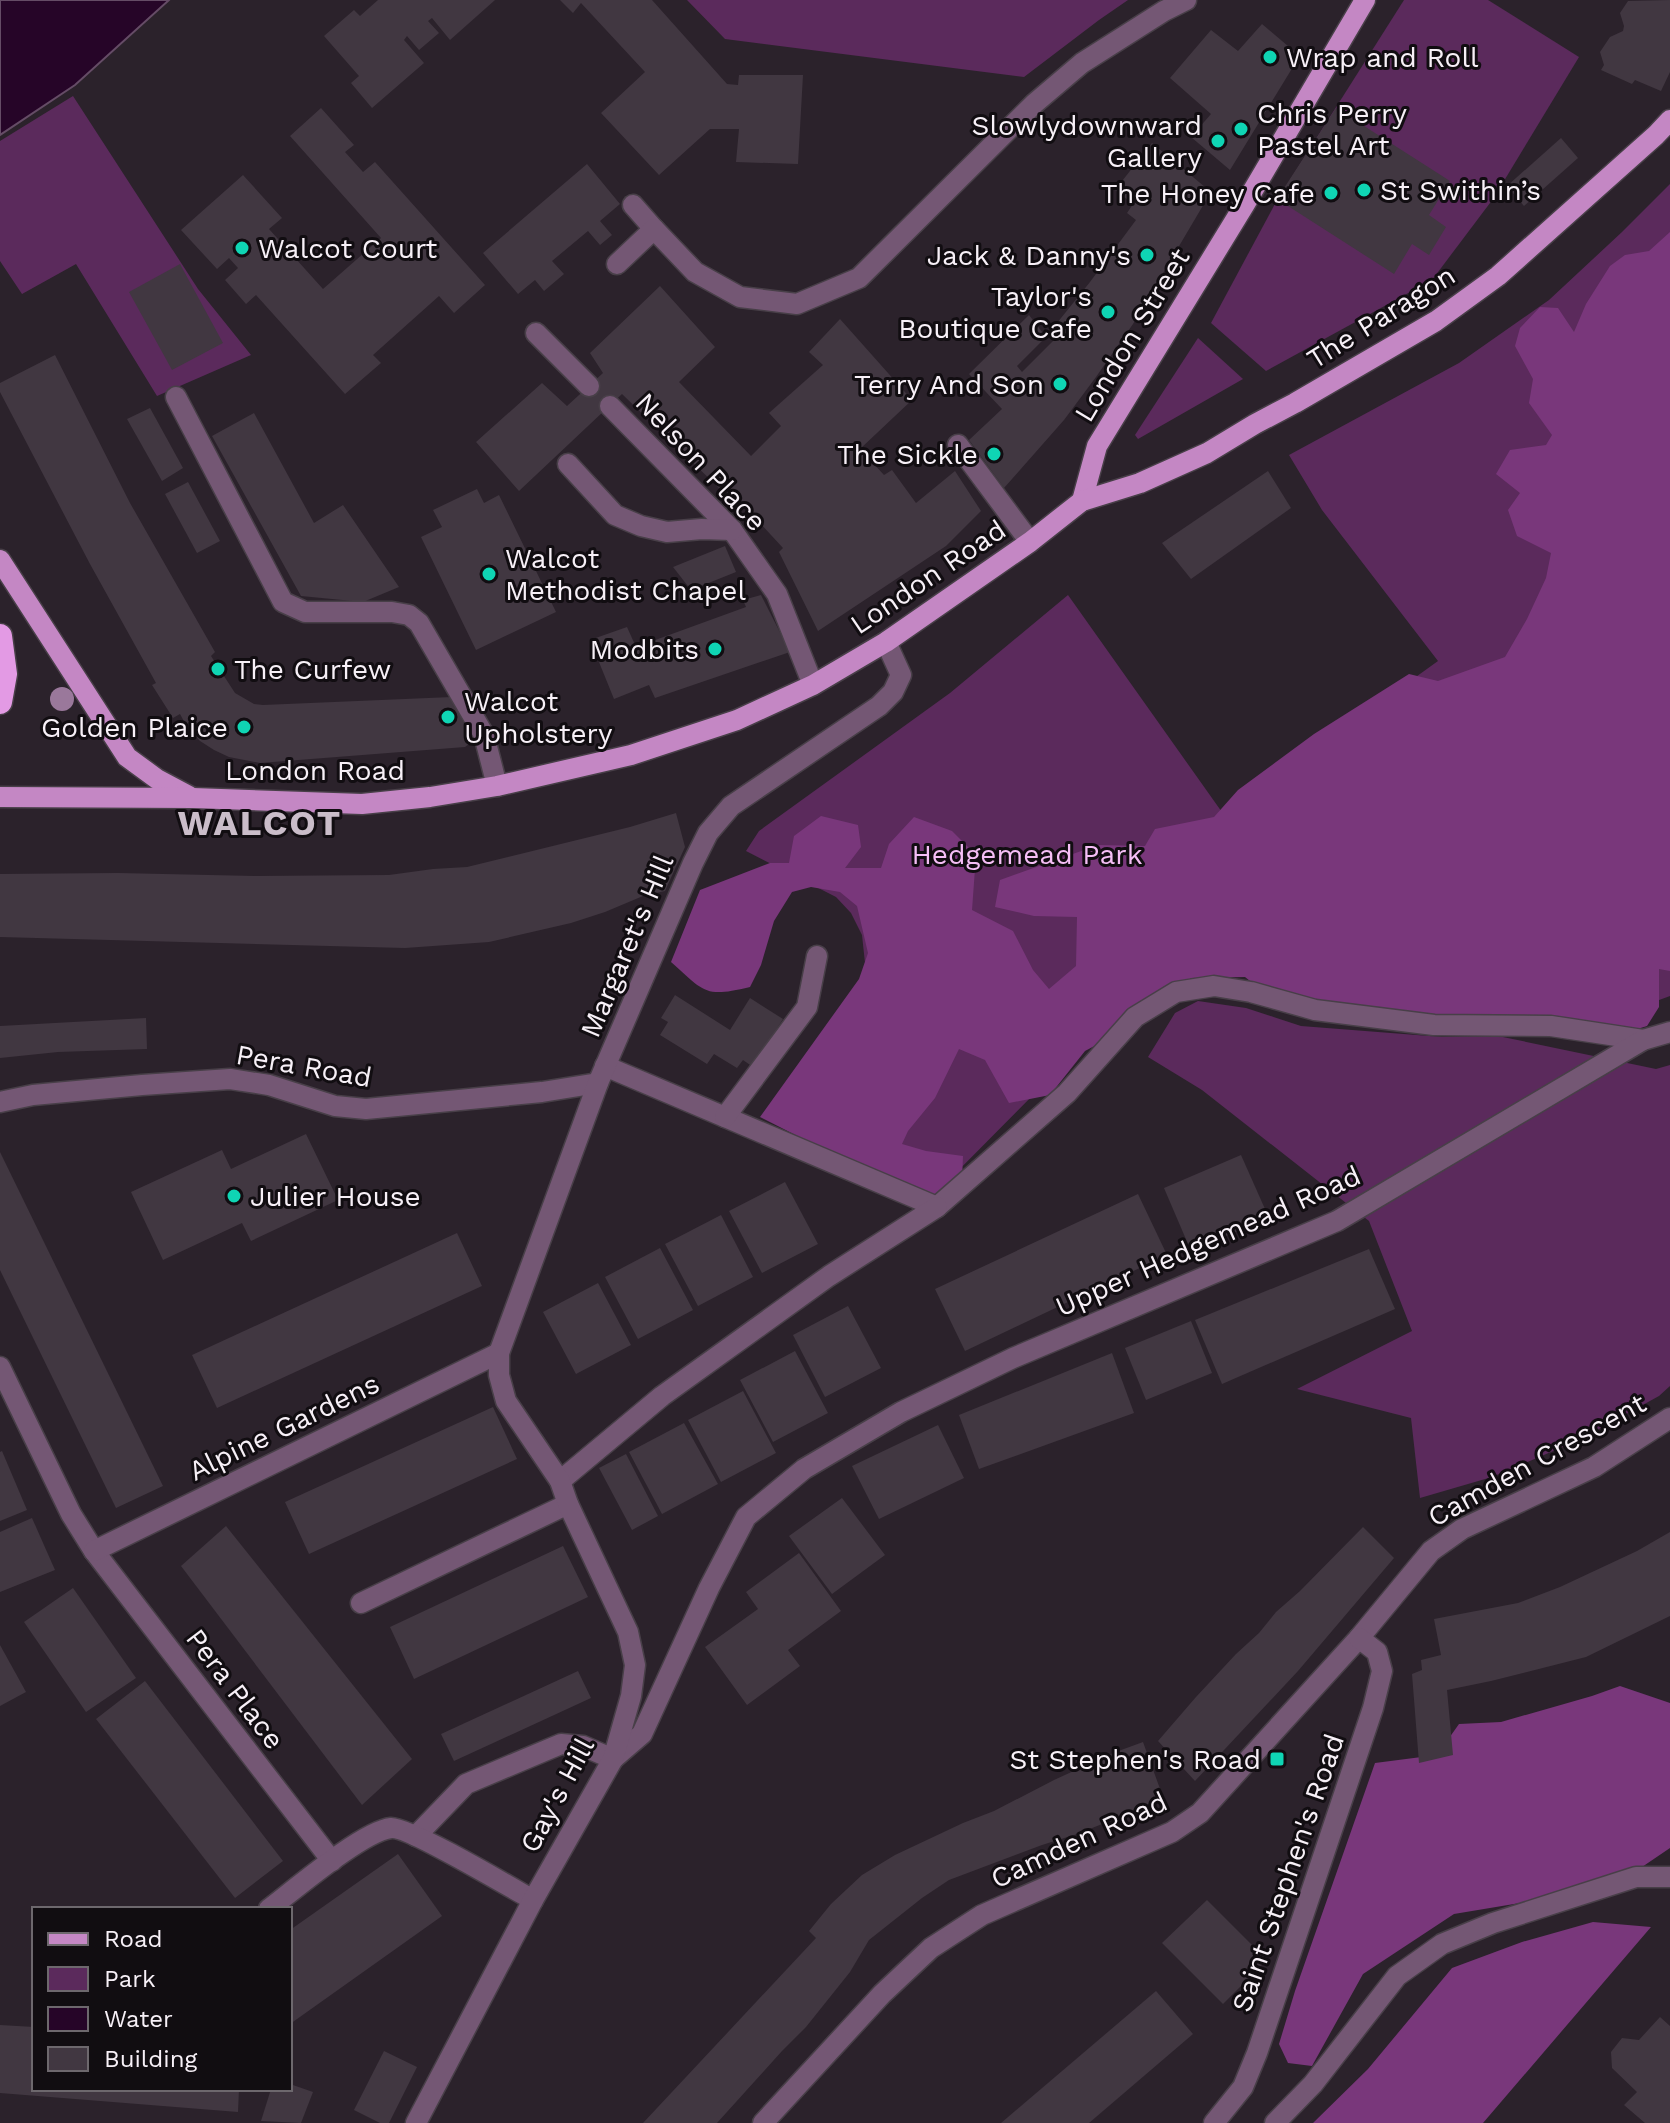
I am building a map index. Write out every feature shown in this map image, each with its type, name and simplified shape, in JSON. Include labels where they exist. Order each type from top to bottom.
[{"type":"highway","points":[[0,636],[5,674],[0,702]]},
{"type":"main road","name":"London Street","points":[[1082,501],[1097,446],[1245,204],[1364,0]]},
{"type":"main road","name":"The Paragon","points":[[1082,501],[1140,483],[1207,453],[1436,321],[1498,276],[1670,120]]},
{"type":"main road","name":"London Road","points":[[0,797],[193,798],[362,804],[497,786],[631,755],[737,720],[813,685],[886,642],[1030,542],[1082,501]]},
{"type":"main road","points":[[0,560],[127,757],[157,779],[193,798]]},
{"type":"street","points":[[633,205],[695,272],[740,297],[797,304],[859,278],[1035,103],[1082,63],[1186,0]]},
{"type":"street","points":[[617,264],[654,229]]},
{"type":"street","points":[[536,333],[589,386]]},
{"type":"street","points":[[176,397],[283,602],[305,612],[392,612],[409,615],[419,623],[484,735],[497,786]]},
{"type":"street","name":"Nelson Place","points":[[610,406],[732,530],[777,594],[813,685]]},
{"type":"street","points":[[958,445],[1030,542]]},
{"type":"street","points":[[568,464],[615,515],[641,526],[667,532],[732,530]]},
{"type":"street","name":"Margaret's Hill","points":[[499,1353],[602,1075],[708,833],[731,806],[879,706],[893,692],[901,675],[886,642]]},
{"type":"street","points":[[725,1117],[807,1007],[817,956]]},
{"type":"street","points":[[560,1481],[662,1396],[829,1276],[937,1207],[1067,1093],[1135,1017],[1176,992],[1214,986],[1345,1014],[1434,1025],[1551,1026],[1643,1040]]},
{"type":"street","name":"Upper Hedgemead Road","points":[[613,1759],[642,1734],[709,1588],[746,1517],[804,1469],[901,1412],[1013,1358],[1337,1221],[1643,1040],[1670,1032]]},
{"type":"street","points":[[602,1075],[725,1117],[937,1207]]},
{"type":"street","name":"Pera Road","points":[[0,1102],[49,1094],[230,1079],[269,1085],[335,1106],[366,1109],[542,1092],[602,1075]]},
{"type":"street","name":"Gay's Hill","points":[[416,2123],[533,1900],[613,1759],[631,1696],[635,1665],[628,1632],[560,1481],[506,1401],[499,1375],[499,1353]]},
{"type":"street","name":"Alpine Gardens","points":[[94,1551],[499,1353]]},
{"type":"street","name":"Pera Place","points":[[0,1367],[71,1514],[94,1551],[332,1861]]},
{"type":"street","name":"Camden Crescent","points":[[1431,1551],[1462,1529],[1594,1467],[1670,1418]]},
{"type":"street","points":[[361,1603],[568,1504]]},
{"type":"street","name":"Camden Road","points":[[763,2123],[882,1994],[931,1948],[982,1915],[1172,1832],[1200,1813],[1359,1638],[1431,1551]]},
{"type":"street","name":"Saint Stephen's Road","points":[[1214,2123],[1243,2087],[1257,2053],[1373,1708],[1382,1671],[1377,1652],[1359,1638]]},
{"type":"street","points":[[416,1836],[466,1784],[561,1744],[583,1746],[613,1759]]},
{"type":"street","points":[[272,1907],[332,1861],[377,1832],[394,1827],[533,1900]]},
{"type":"street","points":[[1275,2123],[1313,2084],[1397,1976],[1442,1944],[1493,1923],[1636,1877],[1670,1877]]},
{"type":"green space","points":[[687,0],[1128,0],[1024,77],[725,39]]},
{"type":"green space","points":[[1404,0],[1488,0],[1579,57],[1493,199],[1432,280],[1266,371],[1211,323],[1276,202]]},
{"type":"green space","points":[[73,96],[198,289],[251,355],[157,396],[76,264],[22,294],[0,261],[0,141]]},
{"type":"green space","name":"Hedgemead Park","points":[[1670,184],[1670,996],[1624,1013],[1250,971],[1195,971],[1135,992],[935,1194],[897,1176],[861,993],[865,963],[862,935],[851,913],[836,897],[746,851],[759,831],[950,693],[1068,595],[1224,815],[1438,661],[1322,510],[1289,455],[1459,363],[1549,300]]},
{"type":"green space","points":[[1198,338],[1243,379],[1138,439],[1135,435]]},
{"type":"green space","points":[[1198,1001],[1246,1008],[1301,1026],[1442,1037],[1498,1036],[1656,1069],[1670,1065],[1670,1386],[1659,1396],[1579,1440],[1492,1477],[1420,1498],[1411,1418],[1297,1389],[1412,1331],[1369,1221],[1202,1090],[1148,1057],[1175,1013]]},
{"type":"shaded area","name":"Hedgemead Park","points":[[1670,232],[1670,971],[1659,969],[1659,1007],[1647,1026],[1595,1042],[1483,1021],[1284,1008],[1245,977],[1191,978],[1164,1009],[1085,1051],[1050,1095],[1009,1103],[985,1060],[959,1049],[935,1098],[908,1131],[902,1144],[963,1156],[962,1181],[919,1208],[851,1181],[823,1149],[760,1117],[859,979],[868,953],[857,906],[840,892],[811,887],[792,892],[774,921],[761,965],[750,987],[714,992],[699,986],[671,962],[700,890],[770,863],[789,863],[794,836],[821,816],[858,825],[861,847],[845,868],[881,868],[889,844],[914,817],[952,831],[976,855],[972,910],[1013,931],[1033,970],[1049,989],[1076,966],[1077,917],[1034,916],[995,907],[1000,880],[1098,845],[1145,846],[1155,829],[1214,817],[1238,790],[1314,734],[1409,674],[1438,681],[1505,657],[1546,578],[1551,553],[1517,536],[1508,510],[1520,493],[1496,474],[1510,450],[1546,445],[1552,435],[1529,403],[1533,379],[1515,346],[1520,328],[1540,307],[1558,308],[1574,332],[1586,304],[1610,266],[1625,255],[1649,251]]},
{"type":"shaded area","points":[[1620,1686],[1670,1703],[1670,1848],[1642,1867],[1573,1894],[1454,1914],[1363,1974],[1312,2066],[1288,2063],[1279,2044],[1375,1763],[1437,1755],[1459,1724],[1501,1722]]},
{"type":"shaded area","points":[[1593,1922],[1651,1927],[1483,2123],[1313,2123],[1368,2069],[1452,1968],[1522,1942]]},
{"type":"water","points":[[0,0],[169,0],[75,85],[0,135]]},
{"type":"building","points":[[378,0],[495,0],[450,40],[432,18],[428,21],[439,33],[419,50],[407,36],[404,40],[424,63],[372,108],[351,83],[359,76],[324,36],[354,10],[360,16]]},
{"type":"building","points":[[560,0],[652,0],[727,84],[738,85],[739,75],[803,75],[798,164],[736,162],[739,129],[710,129],[659,175],[601,113],[645,72],[581,3],[573,13]]},
{"type":"building","points":[[1670,0],[1670,72],[1661,91],[1635,80],[1632,84],[1601,70],[1604,65],[1600,52],[1610,37],[1623,31],[1620,13],[1628,1]]},
{"type":"building","points":[[1262,24],[1295,52],[1296,62],[1230,170],[1191,137],[1211,114],[1170,78],[1211,30],[1238,51]]},
{"type":"building","name":"Walcot Court","points":[[321,108],[354,145],[345,152],[363,172],[375,162],[485,285],[454,313],[439,296],[373,355],[381,363],[345,394],[256,295],[246,304],[225,280],[238,268],[229,258],[217,269],[181,230],[243,175],[282,218],[269,229],[323,289],[381,238],[290,136]]},
{"type":"building","name":"St Swithin’s","points":[[1336,108],[1450,181],[1429,215],[1446,227],[1429,255],[1412,244],[1394,274],[1277,199]]},
{"type":"building","points":[[1561,138],[1578,158],[1524,206],[1507,186]]},
{"type":"building","points":[[1152,143],[1211,192],[1133,324],[1096,377],[1064,420],[1004,488],[969,440],[1002,409],[969,374],[1029,315],[1046,337],[1017,366],[1022,372],[1059,335],[1053,328],[1136,220],[1127,213],[1133,204],[1115,190]]},
{"type":"building","points":[[587,164],[620,204],[600,221],[612,235],[600,245],[588,231],[552,261],[564,274],[544,291],[535,280],[518,294],[483,253]]},
{"type":"building","points":[[180,264],[223,343],[172,370],[129,292]]},
{"type":"building","points":[[660,286],[715,347],[679,382],[751,456],[781,426],[769,413],[823,365],[809,352],[840,319],[912,400],[860,449],[884,475],[892,470],[916,503],[955,471],[981,511],[946,546],[818,631],[779,552],[783,548],[724,484],[719,488],[622,394],[519,491],[476,442],[542,383],[567,406],[603,373],[590,353]]},
{"type":"building","points":[[55,355],[130,503],[215,652],[211,656],[235,693],[254,704],[263,705],[452,697],[470,737],[469,744],[465,747],[260,763],[229,757],[214,750],[200,741],[180,714],[173,718],[152,685],[156,683],[0,392],[0,383]]},
{"type":"building","points":[[150,408],[183,468],[162,481],[127,419]]},
{"type":"building","points":[[254,413],[314,523],[343,505],[399,587],[363,602],[301,596],[212,436]]},
{"type":"building","points":[[1268,471],[1291,508],[1191,579],[1162,543]]},
{"type":"building","points":[[188,482],[220,541],[197,553],[165,494]]},
{"type":"building","name":"Walcot Methodist Chapel","points":[[477,489],[484,503],[499,495],[556,612],[476,650],[421,537],[442,527],[433,510]]},
{"type":"building","points":[[725,546],[736,572],[691,590],[673,567]]},
{"type":"building","points":[[761,595],[790,652],[655,698],[649,685],[614,699],[590,640],[627,627],[636,647],[746,607],[743,600]]},
{"type":"building","points":[[676,813],[685,847],[665,891],[571,923],[489,942],[405,948],[0,937],[0,874],[389,875],[467,867]]},
{"type":"building","points":[[675,995],[730,1030],[750,998],[783,1019],[753,1067],[743,1060],[737,1068],[714,1054],[707,1064],[660,1035],[668,1022],[661,1018]]},
{"type":"building","points":[[146,1018],[147,1049],[58,1052],[0,1058],[0,1026]]},
{"type":"building","name":"Julier House","points":[[306,1134],[338,1200],[251,1241],[242,1223],[163,1260],[131,1192],[222,1150],[231,1169]]},
{"type":"building","points":[[0,1152],[163,1486],[116,1508],[0,1270]]},
{"type":"building","points":[[1241,1155],[1269,1218],[1191,1251],[1164,1188]]},
{"type":"building","points":[[785,1182],[818,1244],[762,1273],[729,1211]]},
{"type":"building","points":[[1138,1194],[1167,1255],[965,1351],[935,1289]]},
{"type":"building","points":[[721,1215],[753,1277],[698,1306],[665,1244]]},
{"type":"building","points":[[457,1233],[482,1286],[217,1408],[192,1355]]},
{"type":"building","points":[[660,1248],[693,1310],[638,1339],[605,1277]]},
{"type":"building","points":[[1369,1249],[1395,1309],[1222,1384],[1195,1320]]},
{"type":"building","points":[[598,1283],[631,1345],[576,1374],[543,1312]]},
{"type":"building","points":[[848,1306],[881,1368],[825,1397],[793,1335]]},
{"type":"building","points":[[1191,1321],[1212,1373],[1146,1400],[1125,1348]]},
{"type":"building","points":[[795,1351],[828,1413],[773,1442],[740,1380]]},
{"type":"building","points":[[1112,1353],[1134,1413],[979,1469],[959,1415]]},
{"type":"building","points":[[743,1391],[776,1453],[721,1482],[688,1420]]},
{"type":"building","points":[[493,1407],[517,1459],[309,1554],[285,1502]]},
{"type":"building","points":[[684,1423],[718,1484],[662,1514],[629,1452]]},
{"type":"building","points":[[938,1425],[964,1478],[879,1519],[852,1466]]},
{"type":"building","points":[[0,1452],[27,1510],[0,1521]]},
{"type":"building","points":[[626,1454],[658,1516],[632,1530],[599,1468]]},
{"type":"building","points":[[842,1498],[885,1555],[832,1594],[789,1536]]},
{"type":"building","points":[[32,1518],[55,1570],[0,1592],[0,1532]]},
{"type":"building","points":[[226,1526],[412,1759],[362,1805],[181,1566]]},
{"type":"building","points":[[1363,1527],[1394,1558],[1298,1671],[1195,1781],[1158,1741],[1276,1612]]},
{"type":"building","points":[[1670,1532],[1670,1616],[1586,1657],[1447,1690],[1453,1755],[1419,1763],[1412,1674],[1422,1670],[1421,1660],[1441,1655],[1434,1619],[1518,1603],[1560,1587]]},
{"type":"building","points":[[563,1546],[588,1597],[414,1679],[390,1627]]},
{"type":"building","points":[[799,1553],[841,1611],[788,1650],[800,1666],[747,1705],[705,1647],[758,1609],[746,1592]]},
{"type":"building","points":[[73,1588],[136,1678],[86,1712],[24,1622]]},
{"type":"building","points":[[0,1645],[26,1692],[0,1706]]},
{"type":"building","points":[[578,1671],[591,1698],[454,1761],[441,1734]]},
{"type":"building","points":[[145,1681],[283,1861],[235,1898],[96,1719]]},
{"type":"building","points":[[1143,1742],[1163,1797],[1077,1834],[949,1880],[869,1940],[850,1972],[806,2027],[717,2123],[643,2123],[816,1938],[809,1931],[831,1904],[862,1875],[895,1855],[1113,1753]]},
{"type":"building","points":[[398,1854],[442,1916],[292,2023],[292,1929]]},
{"type":"building","points":[[1207,1900],[1267,1960],[1223,2004],[1162,1943]]},
{"type":"building","points":[[1156,1991],[1193,2034],[1089,2123],[1001,2123]]},
{"type":"building","points":[[1660,2017],[1670,2026],[1670,2123],[1645,2123],[1624,2105],[1637,2092],[1612,2068],[1611,2052],[1622,2038],[1639,2040]]},
{"type":"building","points":[[0,2025],[32,2027],[32,2091],[239,2091],[238,2112],[0,2093]]},
{"type":"building","points":[[384,2051],[417,2067],[389,2123],[380,2123],[354,2110]]},
{"type":"building","points":[[292,2085],[313,2092],[301,2123],[261,2121],[270,2091],[292,2091]]},
{"type":"place","name":"Wrap and Roll","points":[[1270,57]]},
{"type":"place","name":"Chris Perry Pastel Art","points":[[1241,129]]},
{"type":"place","name":"Slowlydownward Gallery","points":[[1218,141]]},
{"type":"place","name":"St Swithin’s","points":[[1364,190]]},
{"type":"place","name":"The Honey Cafe","points":[[1331,193]]},
{"type":"place","name":"Walcot Court","points":[[242,248]]},
{"type":"place","name":"Jack & Danny's","points":[[1147,255]]},
{"type":"place","name":"Taylor's Boutique Cafe","points":[[1108,312]]},
{"type":"place","name":"Terry And Son","points":[[1060,384]]},
{"type":"place","name":"The Sickle","points":[[994,454]]},
{"type":"place","name":"Walcot Methodist Chapel","points":[[489,574]]},
{"type":"place","name":"Modbits","points":[[715,649]]},
{"type":"place","name":"The Curfew","points":[[218,669]]},
{"type":"place","name":"Walcot Upholstery","points":[[448,717]]},
{"type":"place","name":"Golden Plaice","points":[[244,727]]},
{"type":"place","name":"Julier House","points":[[234,1196]]},
{"type":"place","name":"St Stephen's Road","points":[[1277,1759]]},
{"type":"district","name":"WALCOT","points":[[260,823]]}]
